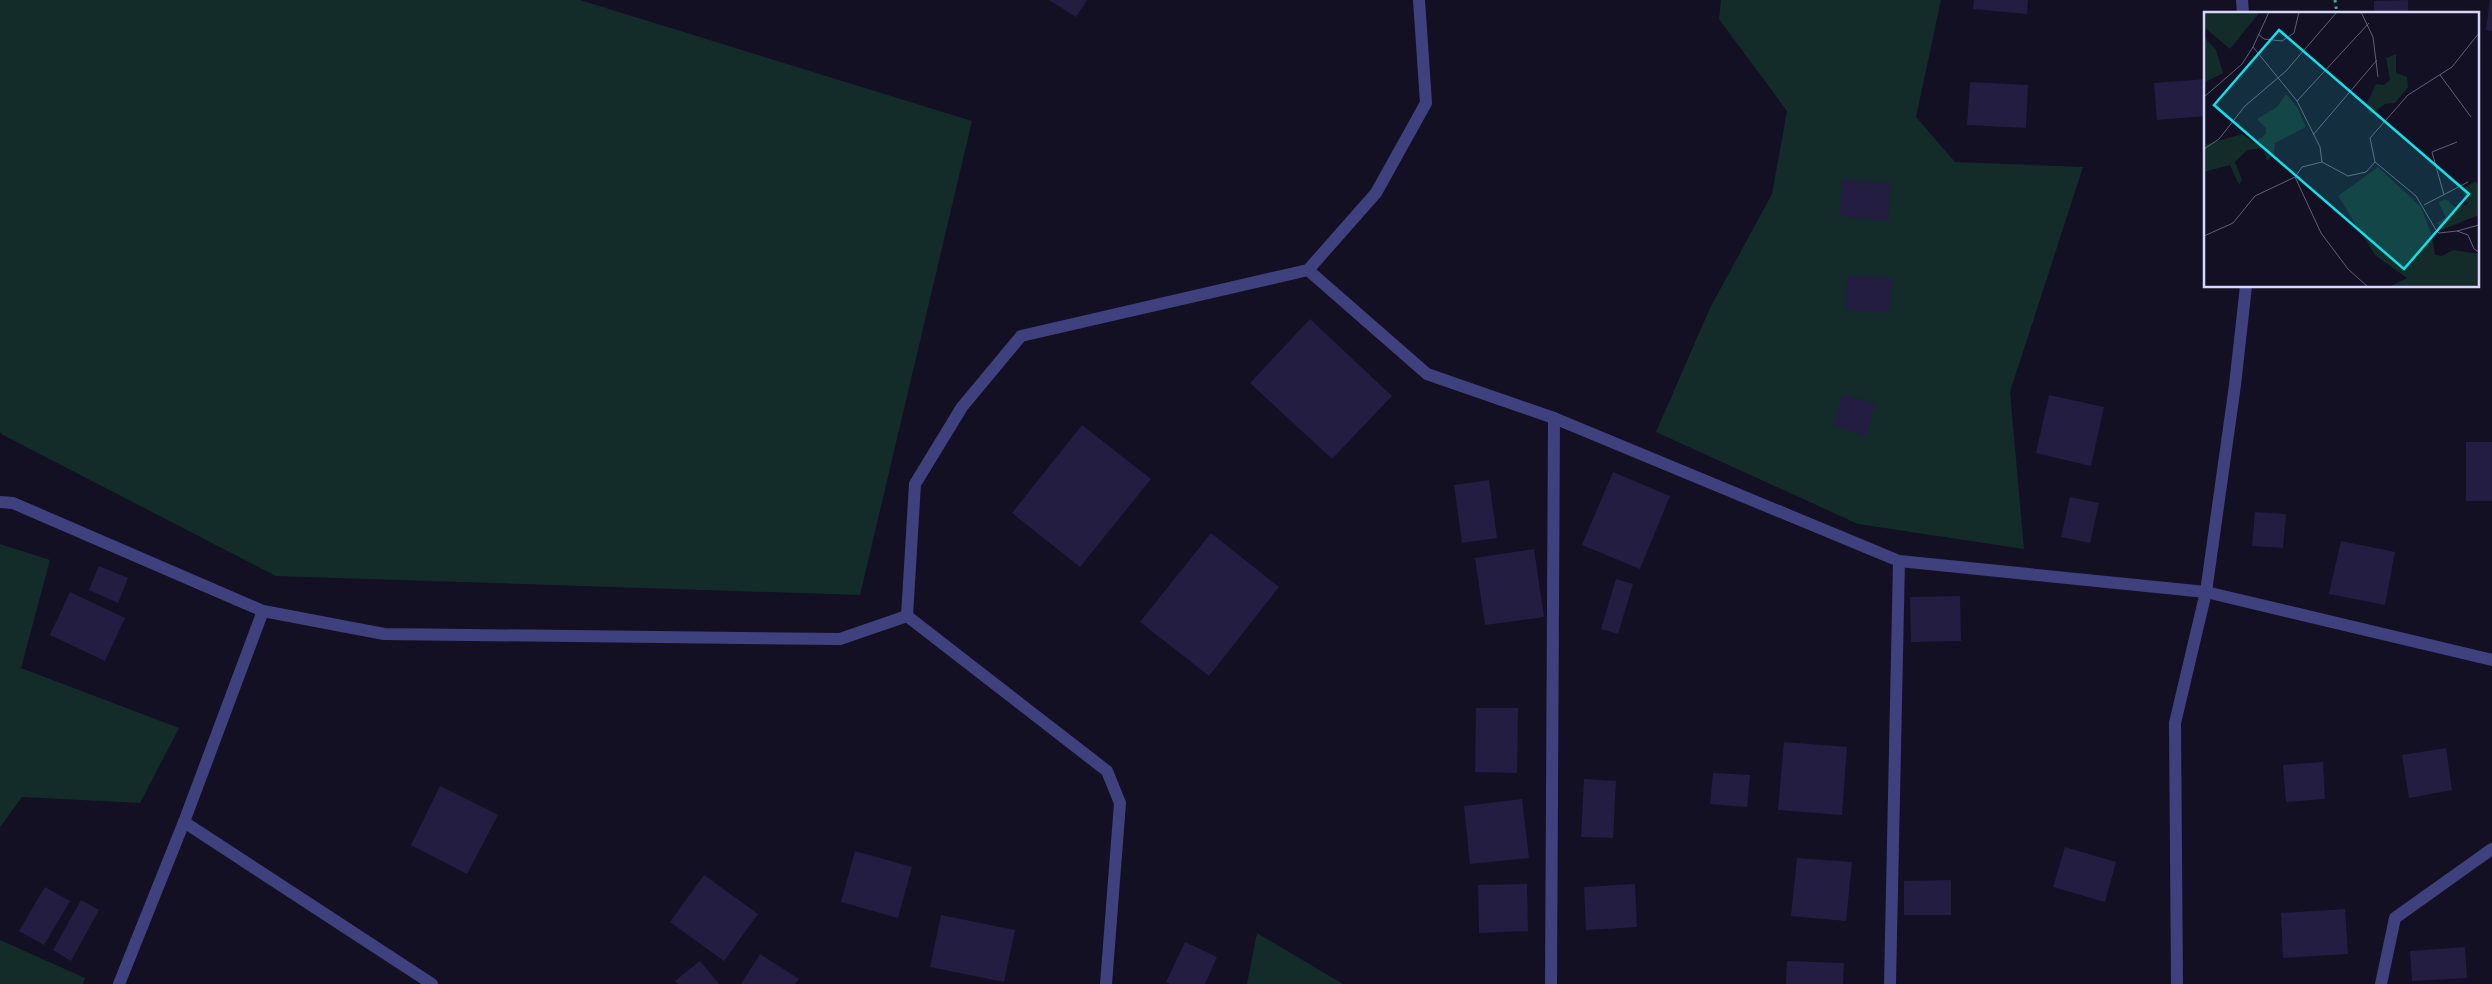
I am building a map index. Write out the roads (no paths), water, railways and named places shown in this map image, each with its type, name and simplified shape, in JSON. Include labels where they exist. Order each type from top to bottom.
[{"type":"street","points":[[907,616],[915,484],[962,407],[1020,336],[1308,270],[1376,193],[1426,103],[1419,0]]},
{"type":"street","points":[[1308,270],[1427,374],[1554,418],[1899,561],[2206,592],[2492,660]]},
{"type":"street","points":[[2177,984],[2175,723],[2206,592],[2235,385],[2246,288]]},
{"type":"street","points":[[1550,984],[1554,418]]},
{"type":"street","points":[[0,502],[13,503],[263,611],[384,634],[840,640],[907,616]]},
{"type":"street","points":[[1890,984],[1899,561]]},
{"type":"street","points":[[119,984],[184,822],[263,611]]},
{"type":"street","points":[[907,616],[1107,771],[1120,803],[1106,984]]},
{"type":"street","points":[[184,822],[432,984]]},
{"type":"street","points":[[2381,984],[2395,918],[2492,849]]}]
